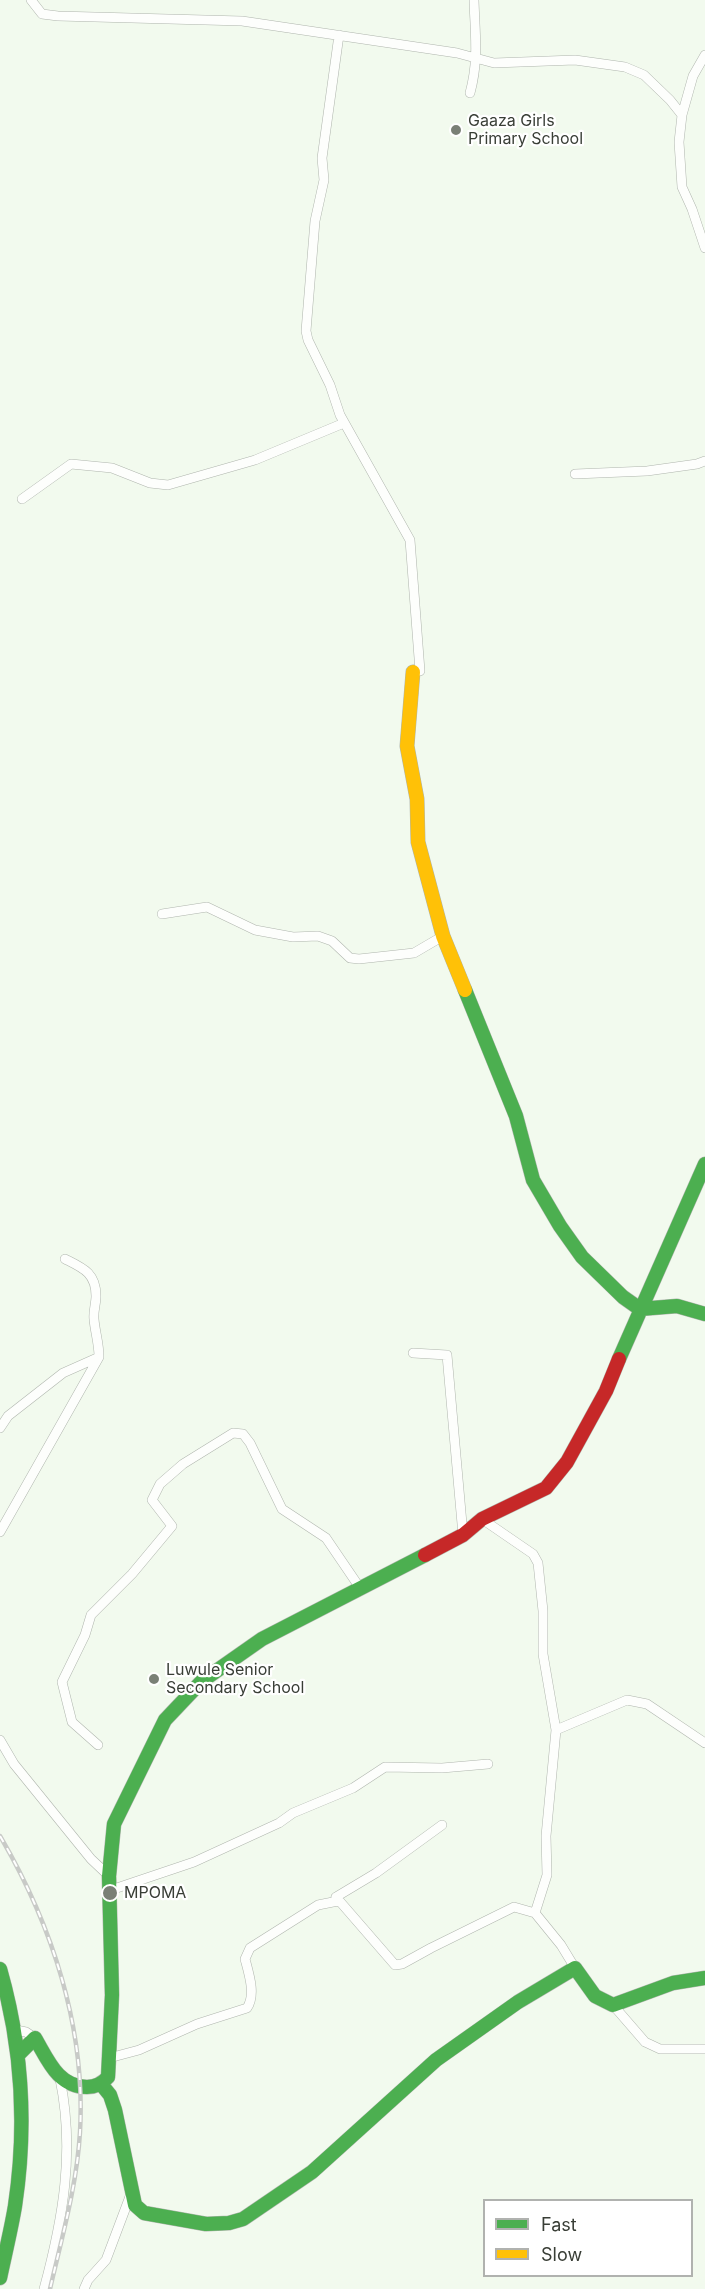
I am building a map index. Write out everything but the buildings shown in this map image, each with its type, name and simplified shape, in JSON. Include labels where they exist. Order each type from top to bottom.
[{"type":"street","points":[[31,0],[42,14],[50,15],[234,20],[457,53],[494,63],[575,60],[625,67],[644,75],[670,100],[682,116]]},
{"type":"street","points":[[470,93],[477,59],[474,0]]},
{"type":"street","points":[[339,35],[322,158],[324,180],[315,221],[306,331],[344,423],[410,540],[417,672],[407,746],[417,799],[418,842],[443,936],[516,1116],[533,1180],[560,1226],[582,1257],[623,1297],[640,1310],[678,1306],[705,1314]]},
{"type":"street","points":[[705,55],[693,76],[682,116],[679,142],[682,187],[705,248]]},
{"type":"street","points":[[22,499],[71,464],[112,468],[150,483],[168,485],[255,460],[344,423]]},
{"type":"street","points":[[576,474],[647,471],[705,461]]},
{"type":"street","points":[[162,914],[207,907],[255,930],[293,937],[318,936],[332,941],[350,958],[359,959],[414,953],[443,936]]},
{"type":"street","points":[[60,2079],[69,2085],[81,2088],[101,2084],[108,2077],[112,1995],[108,1891],[114,1824],[165,1720],[202,1681],[254,1645],[463,1535],[482,1519],[546,1488],[567,1462],[606,1391],[705,1164]]},
{"type":"street","points":[[0,1532],[99,1357],[99,1342],[93,1318],[96,1294],[93,1280],[86,1269],[65,1259]]},
{"type":"street","points":[[413,1353],[447,1355],[463,1535]]},
{"type":"street","points":[[0,1428],[8,1416],[63,1372],[99,1357]]},
{"type":"street","points":[[98,1745],[72,1722],[62,1682],[85,1635],[91,1615],[132,1574],[172,1526],[152,1500],[160,1484],[183,1464],[233,1433],[243,1434],[250,1443],[282,1509],[326,1538],[360,1588]]},
{"type":"street","points":[[482,1519],[533,1554],[538,1563],[543,1611],[543,1654],[556,1730],[546,1836],[547,1875],[535,1913]]},
{"type":"street","points":[[556,1730],[627,1700],[647,1704],[705,1743]]},
{"type":"street","points":[[0,1740],[14,1764],[91,1859],[109,1876]]},
{"type":"street","points":[[108,1891],[194,1863],[279,1823],[293,1813],[353,1788],[385,1767],[442,1768],[488,1764]]},
{"type":"street","points":[[336,1898],[376,1873],[442,1825]]},
{"type":"street","points":[[336,1898],[395,1965],[402,1964],[514,1907],[535,1913],[561,1945],[585,1986],[604,2003],[613,2005],[673,1983],[705,1978]]},
{"type":"street","points":[[109,2058],[139,2050],[197,2024],[247,2008],[251,2002],[250,1978],[245,1959],[250,1948],[318,1905],[338,1901],[336,1898]]},
{"type":"street","points":[[101,2084],[110,2095],[115,2110],[135,2205],[144,2213],[217,2225],[243,2219],[312,2172],[435,2060],[511,2006],[575,1968]]},
{"type":"street","points":[[0,1969],[16,2030],[21,2128],[15,2206],[0,2278]]},
{"type":"street","points":[[613,2005],[645,2042],[660,2049],[705,2049]]},
{"type":"street","points":[[16,2030],[26,2032],[35,2038],[60,2079],[66,2115],[67,2181],[44,2289]]},
{"type":"street","points":[[18,2055],[35,2038]]},
{"type":"street","points":[[84,2289],[88,2280],[106,2260],[133,2189]]},
{"type":"railway","points":[[0,1836],[19,1870],[50,1941],[62,1978],[77,2054],[80,2132],[76,2172],[50,2289]]},
{"type":"traffic: fast","points":[[465,990],[516,1116],[533,1180],[560,1226],[582,1257],[623,1297],[640,1309],[677,1306],[705,1314]]},
{"type":"traffic: fast","points":[[619,1359],[705,1164]]},
{"type":"traffic: fast","points":[[18,2055],[35,2038],[55,2071],[68,2082],[77,2086],[90,2087],[99,2085],[108,2077],[112,1995],[109,1876],[114,1824],[165,1720],[202,1681],[262,1639],[425,1555]]},
{"type":"traffic: fast","points":[[101,2084],[110,2095],[115,2110],[135,2205],[144,2213],[206,2224],[229,2223],[243,2219],[312,2172],[436,2060],[518,2002],[575,1968],[595,1996],[613,2005],[673,1983],[705,1978]]},
{"type":"traffic: fast","points":[[0,1969],[18,2057],[21,2116],[19,2176],[0,2278]]},
{"type":"traffic: slow","points":[[413,672],[407,746],[417,799],[418,842],[443,936],[465,990]]},
{"type":"traffic: jam","points":[[425,1555],[463,1535],[482,1519],[546,1488],[567,1462],[606,1391],[619,1359]]},
{"type":"place","name":"Gaaza Girls Primary School","points":[[456,130]]},
{"type":"place","name":"Luwule Senior Secondary School","points":[[154,1679]]},
{"type":"place","name":"MPOMA","points":[[110,1893]]}]
